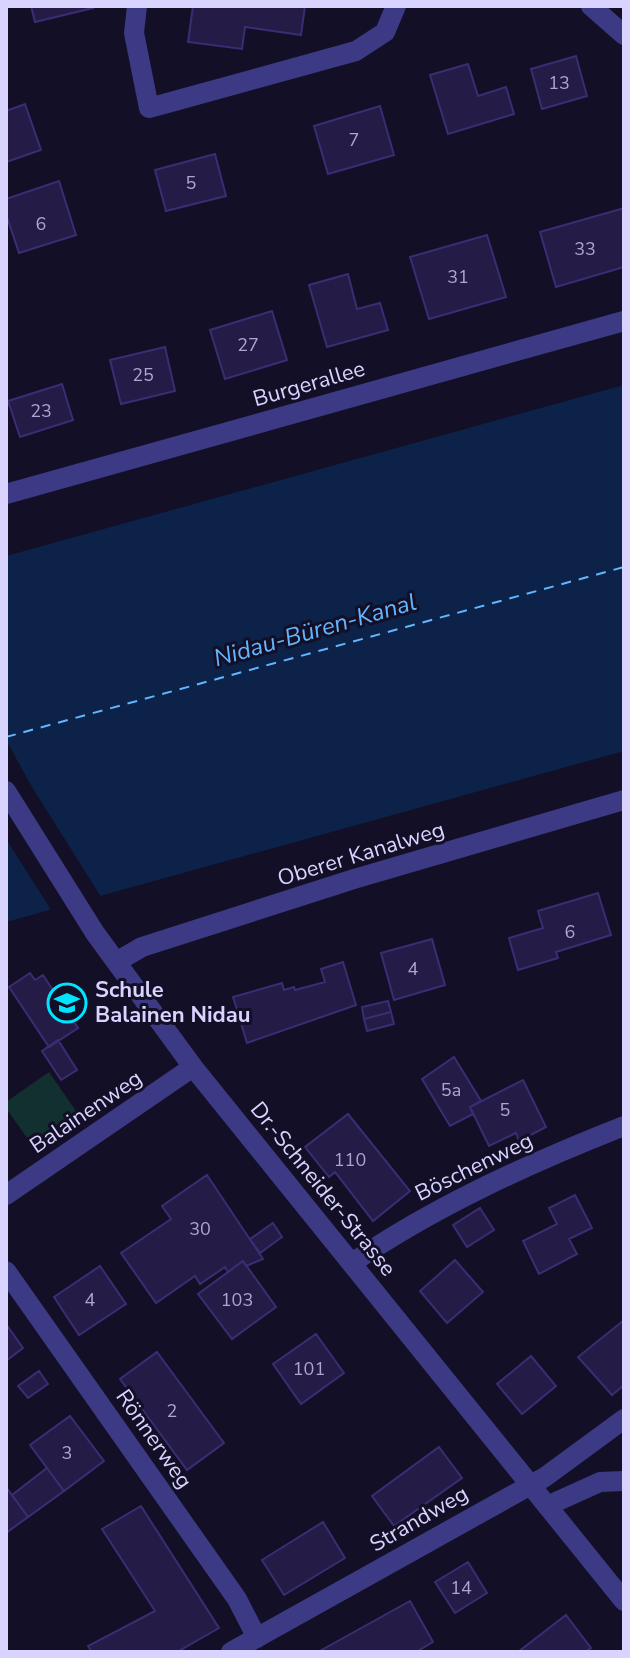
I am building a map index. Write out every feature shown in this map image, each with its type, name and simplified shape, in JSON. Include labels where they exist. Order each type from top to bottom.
[{"type":"street","points":[[137,6],[134,33],[149,108],[356,51],[385,32],[396,6]]},
{"type":"street","points":[[591,6],[624,35]]},
{"type":"street","name":"Burgerallee","points":[[6,494],[624,321]]},
{"type":"street","name":"Dr.-Schneider-Strasse","points":[[6,791],[95,933],[193,1067],[624,1601]]},
{"type":"street","name":"Oberer Kanalweg","points":[[116,962],[142,947],[354,879],[624,800]]},
{"type":"street","name":"Balainenweg","points":[[6,1195],[193,1067]]},
{"type":"street","name":"Böschenweg","points":[[352,1263],[400,1230],[569,1147],[624,1126]]},
{"type":"street","name":"Rönnerweg","points":[[6,1271],[237,1599],[257,1638]]},
{"type":"street","name":"Strandweg","points":[[231,1652],[530,1484],[624,1419]]},
{"type":"street","points":[[547,1506],[600,1482],[624,1481]]},
{"type":"green space","points":[[49,1072],[78,1114],[32,1145],[6,1108],[6,1102]]},
{"type":"water","name":"Nidau-Büren-Kanal","points":[[624,385],[624,751],[6,922],[6,556]]},
{"type":"pier","points":[[6,740],[103,900],[53,913],[6,839]]},
{"type":"building","points":[[31,6],[92,6],[93,8],[35,22]]},
{"type":"building","points":[[193,6],[305,6],[301,35],[245,27],[242,49],[188,42]]},
{"type":"building","points":[[576,56],[587,96],[542,109],[531,69]]},
{"type":"building","points":[[468,64],[478,96],[506,87],[514,114],[448,134],[430,75]]},
{"type":"building","points":[[25,104],[41,150],[6,162],[6,111]]},
{"type":"building","points":[[380,106],[394,155],[328,174],[314,126]]},
{"type":"building","points":[[215,154],[226,196],[166,211],[155,170]]},
{"type":"building","points":[[59,181],[76,235],[19,253],[6,214],[6,199]]},
{"type":"building","points":[[624,208],[624,267],[556,287],[540,232]]},
{"type":"building","points":[[487,235],[506,297],[429,319],[410,257]]},
{"type":"building","points":[[348,274],[357,309],[380,303],[388,330],[327,347],[309,285]]},
{"type":"building","points":[[272,311],[287,360],[225,379],[210,330]]},
{"type":"building","points":[[165,347],[175,391],[121,404],[110,360]]},
{"type":"building","points":[[62,384],[73,420],[20,437],[8,401]]},
{"type":"building","points":[[598,893],[611,935],[556,952],[558,958],[518,970],[509,938],[543,928],[538,911]]},
{"type":"building","points":[[432,939],[445,985],[394,1000],[381,953]]},
{"type":"building","points":[[343,962],[356,1005],[247,1043],[233,997],[282,983],[284,990],[294,987],[295,990],[325,982],[321,969]]},
{"type":"building","points":[[30,973],[35,980],[43,975],[78,1028],[49,1047],[9,987]]},
{"type":"building","points":[[388,1001],[391,1012],[364,1019],[362,1007]]},
{"type":"building","points":[[391,1012],[394,1024],[367,1031],[364,1019]]},
{"type":"building","points":[[58,1040],[77,1070],[61,1080],[42,1051]]},
{"type":"building","points":[[454,1057],[481,1101],[470,1107],[473,1114],[450,1126],[422,1079]]},
{"type":"building","points":[[523,1080],[546,1127],[519,1141],[516,1133],[489,1146],[470,1107]]},
{"type":"building","points":[[348,1114],[410,1191],[373,1221],[335,1172],[329,1177],[305,1147]]},
{"type":"building","points":[[207,1175],[263,1259],[246,1266],[243,1261],[228,1272],[225,1267],[200,1284],[195,1276],[156,1303],[121,1253],[171,1219],[162,1206]]},
{"type":"building","points":[[575,1195],[592,1228],[569,1239],[577,1254],[539,1274],[523,1241],[557,1224],[549,1208]]},
{"type":"building","points":[[480,1208],[494,1230],[467,1247],[453,1225]]},
{"type":"building","points":[[273,1223],[282,1237],[260,1253],[250,1239]]},
{"type":"building","points":[[455,1260],[483,1292],[447,1323],[420,1291]]},
{"type":"building","points":[[243,1261],[276,1307],[232,1339],[198,1294]]},
{"type":"building","points":[[100,1266],[126,1304],[79,1335],[54,1297]]},
{"type":"building","points":[[624,1320],[624,1385],[612,1395],[578,1357]]},
{"type":"building","points":[[6,1324],[23,1348],[6,1361]]},
{"type":"building","points":[[316,1334],[344,1373],[301,1404],[273,1364]]},
{"type":"building","points":[[157,1352],[224,1443],[187,1470],[120,1379]]},
{"type":"building","points":[[531,1356],[556,1386],[522,1414],[497,1384]]},
{"type":"building","points":[[39,1371],[48,1384],[28,1398],[18,1386]]},
{"type":"building","points":[[70,1416],[104,1461],[64,1491],[30,1445]]},
{"type":"building","points":[[439,1447],[462,1478],[394,1526],[372,1496]]},
{"type":"building","points":[[47,1468],[64,1491],[28,1517],[12,1495]]},
{"type":"building","points":[[6,1487],[28,1517],[6,1533]]},
{"type":"building","points":[[141,1506],[219,1628],[177,1652],[92,1652],[88,1646],[155,1611],[102,1529]]},
{"type":"building","points":[[323,1522],[345,1558],[284,1595],[262,1560]]},
{"type":"building","points":[[468,1562],[487,1593],[455,1613],[435,1582]]},
{"type":"building","points":[[410,1601],[433,1642],[416,1652],[318,1652]]},
{"type":"building","points":[[566,1615],[591,1648],[585,1652],[518,1652]]},
{"type":"ferry route","points":[[6,737],[624,567]]},
{"type":"place","name":"Schule Balainen Nidau","points":[[67,1003]]}]
